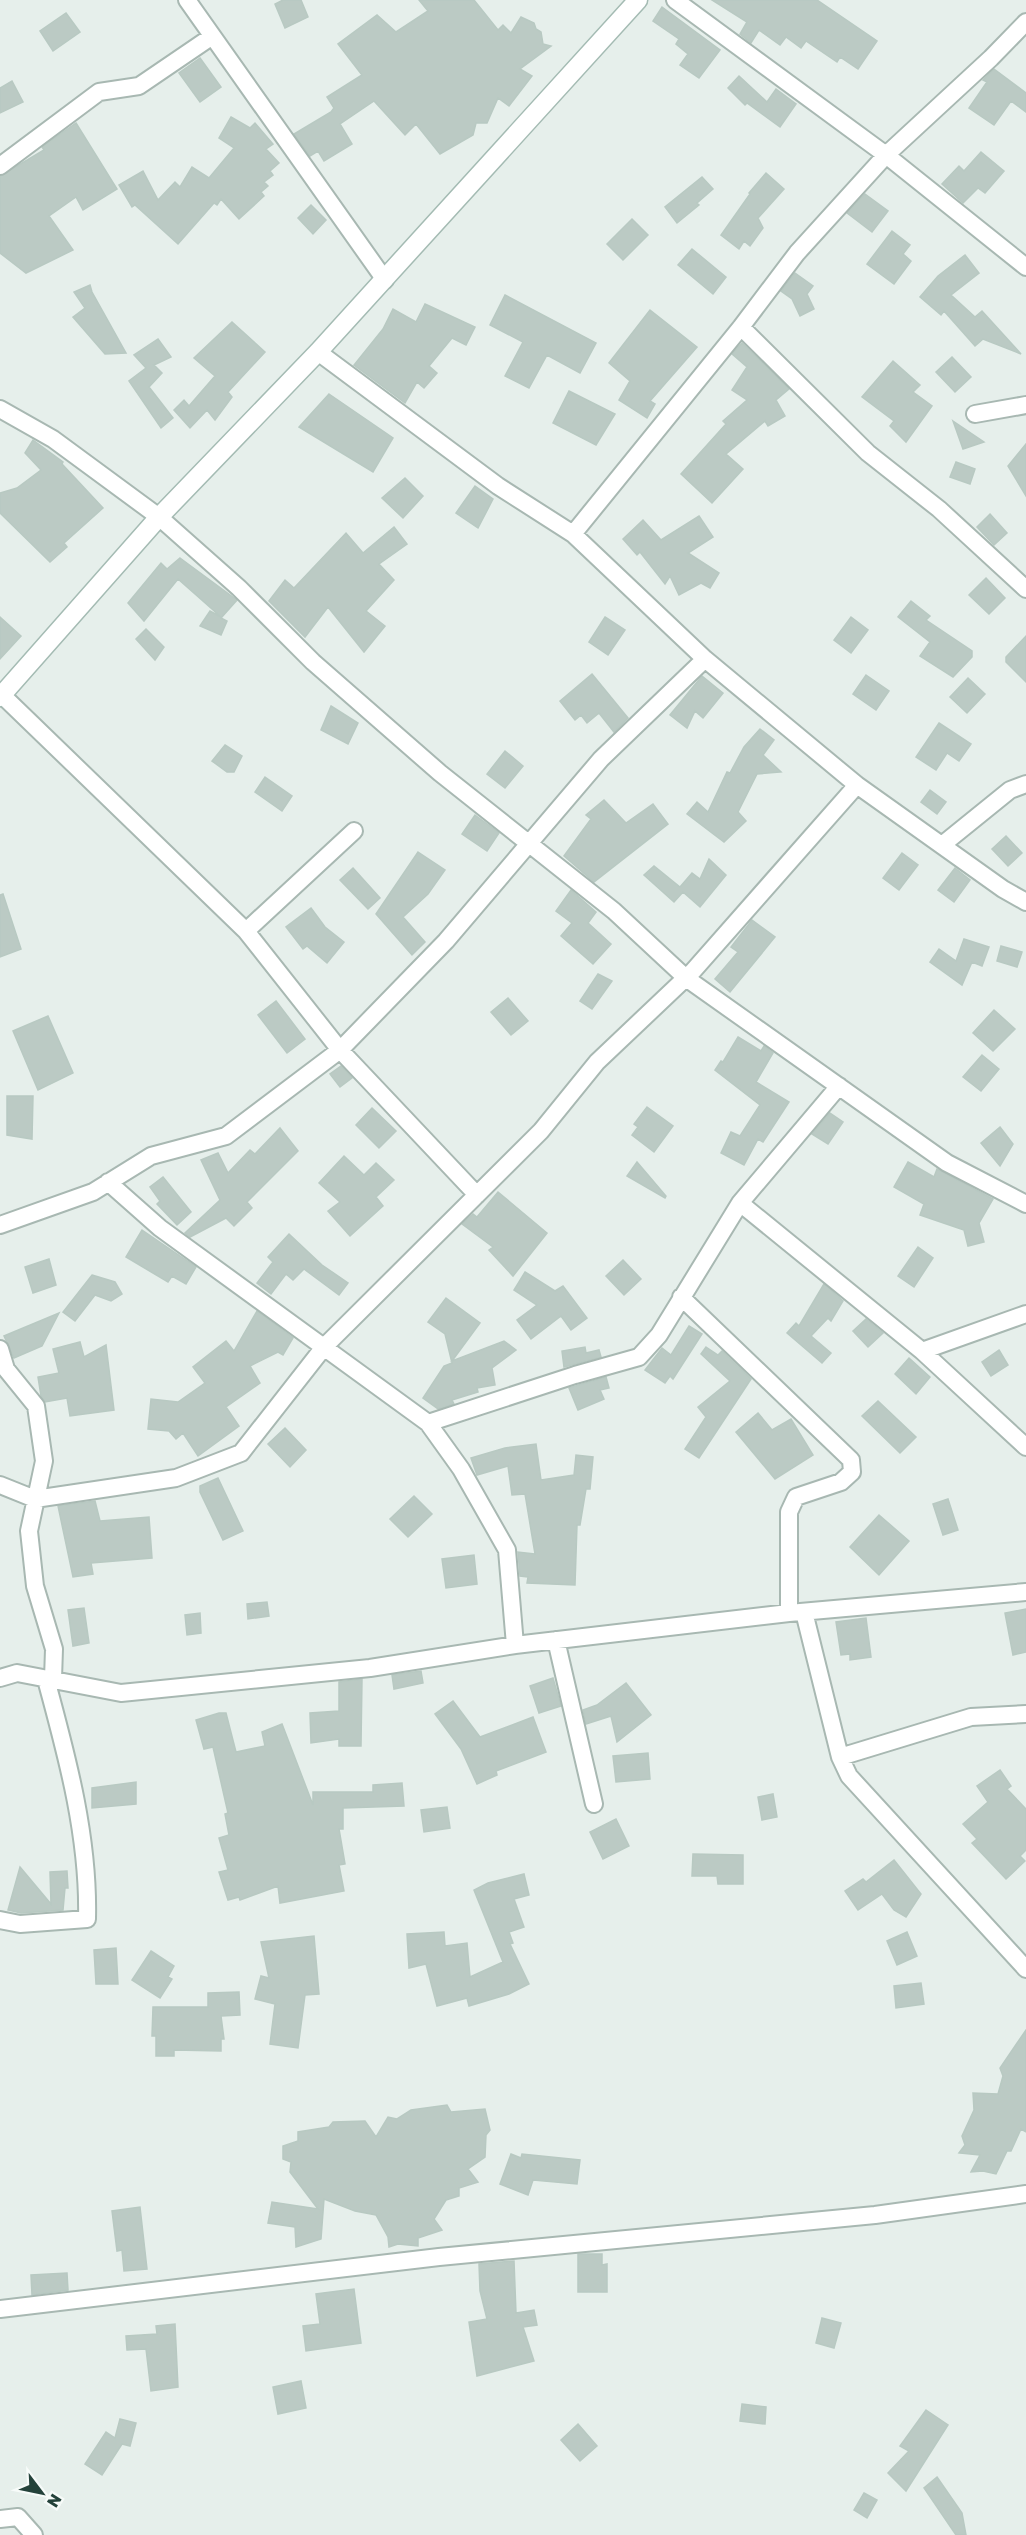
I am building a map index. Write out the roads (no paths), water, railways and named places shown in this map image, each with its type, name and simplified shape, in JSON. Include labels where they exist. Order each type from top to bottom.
[{"type":"street","points":[[187,0],[385,280]]},
{"type":"street","points":[[477,1195],[340,1050],[246,930],[1,696],[159,517],[385,280],[638,0]]},
{"type":"street","points":[[675,0],[886,155],[1026,267]]},
{"type":"street","points":[[573,534],[741,327],[797,253],[886,155],[991,58],[1026,22]]},
{"type":"street","points":[[0,166],[99,92],[139,86],[212,37]]},
{"type":"street","points":[[741,327],[868,453],[939,509],[1026,589]]},
{"type":"street","points":[[318,352],[498,486],[573,534],[705,659],[857,785],[1003,889],[1026,902]]},
{"type":"street","points":[[975,414],[1026,405]]},
{"type":"street","points":[[0,409],[53,439],[159,517],[239,588],[313,662],[440,773],[614,911],[686,978],[947,1163],[1026,1204]]},
{"type":"street","points":[[0,1225],[93,1192],[152,1156],[226,1136],[340,1050],[446,941],[601,759],[705,659]]},
{"type":"street","points":[[942,845],[1010,790],[1026,784]]},
{"type":"street","points":[[0,1485],[35,1499],[176,1478],[241,1453],[324,1347],[541,1131],[597,1062],[686,978],[811,841],[857,785]]},
{"type":"street","points":[[246,930],[354,831]]},
{"type":"street","points":[[428,1423],[574,1375],[639,1357],[660,1335],[740,1203],[839,1086]]},
{"type":"street","points":[[108,1182],[160,1228],[428,1423],[461,1469],[507,1550],[515,1645]]},
{"type":"street","points":[[740,1203],[922,1351],[1026,1447]]},
{"type":"street","points":[[681,1297],[851,1460],[852,1472],[841,1482],[796,1497],[789,1512],[796,1612],[840,1757],[849,1776],[1026,1969]]},
{"type":"street","points":[[922,1351],[1026,1314]]},
{"type":"street","points":[[0,1349],[6,1369],[36,1407],[44,1461],[29,1531],[35,1586],[54,1649],[52,1679],[47,1683],[65,1750],[88,1878],[87,1919],[20,1924],[0,1920]]},
{"type":"street","points":[[0,1678],[17,1673],[121,1693],[370,1668],[515,1645],[796,1612],[1026,1592]]},
{"type":"street","points":[[556,1640],[594,1804]]},
{"type":"street","points":[[840,1757],[971,1717],[1026,1714]]},
{"type":"street","points":[[0,2309],[439,2257],[875,2215],[1026,2194]]},
{"type":"street","points":[[0,2518],[18,2517],[34,2535]]}]
